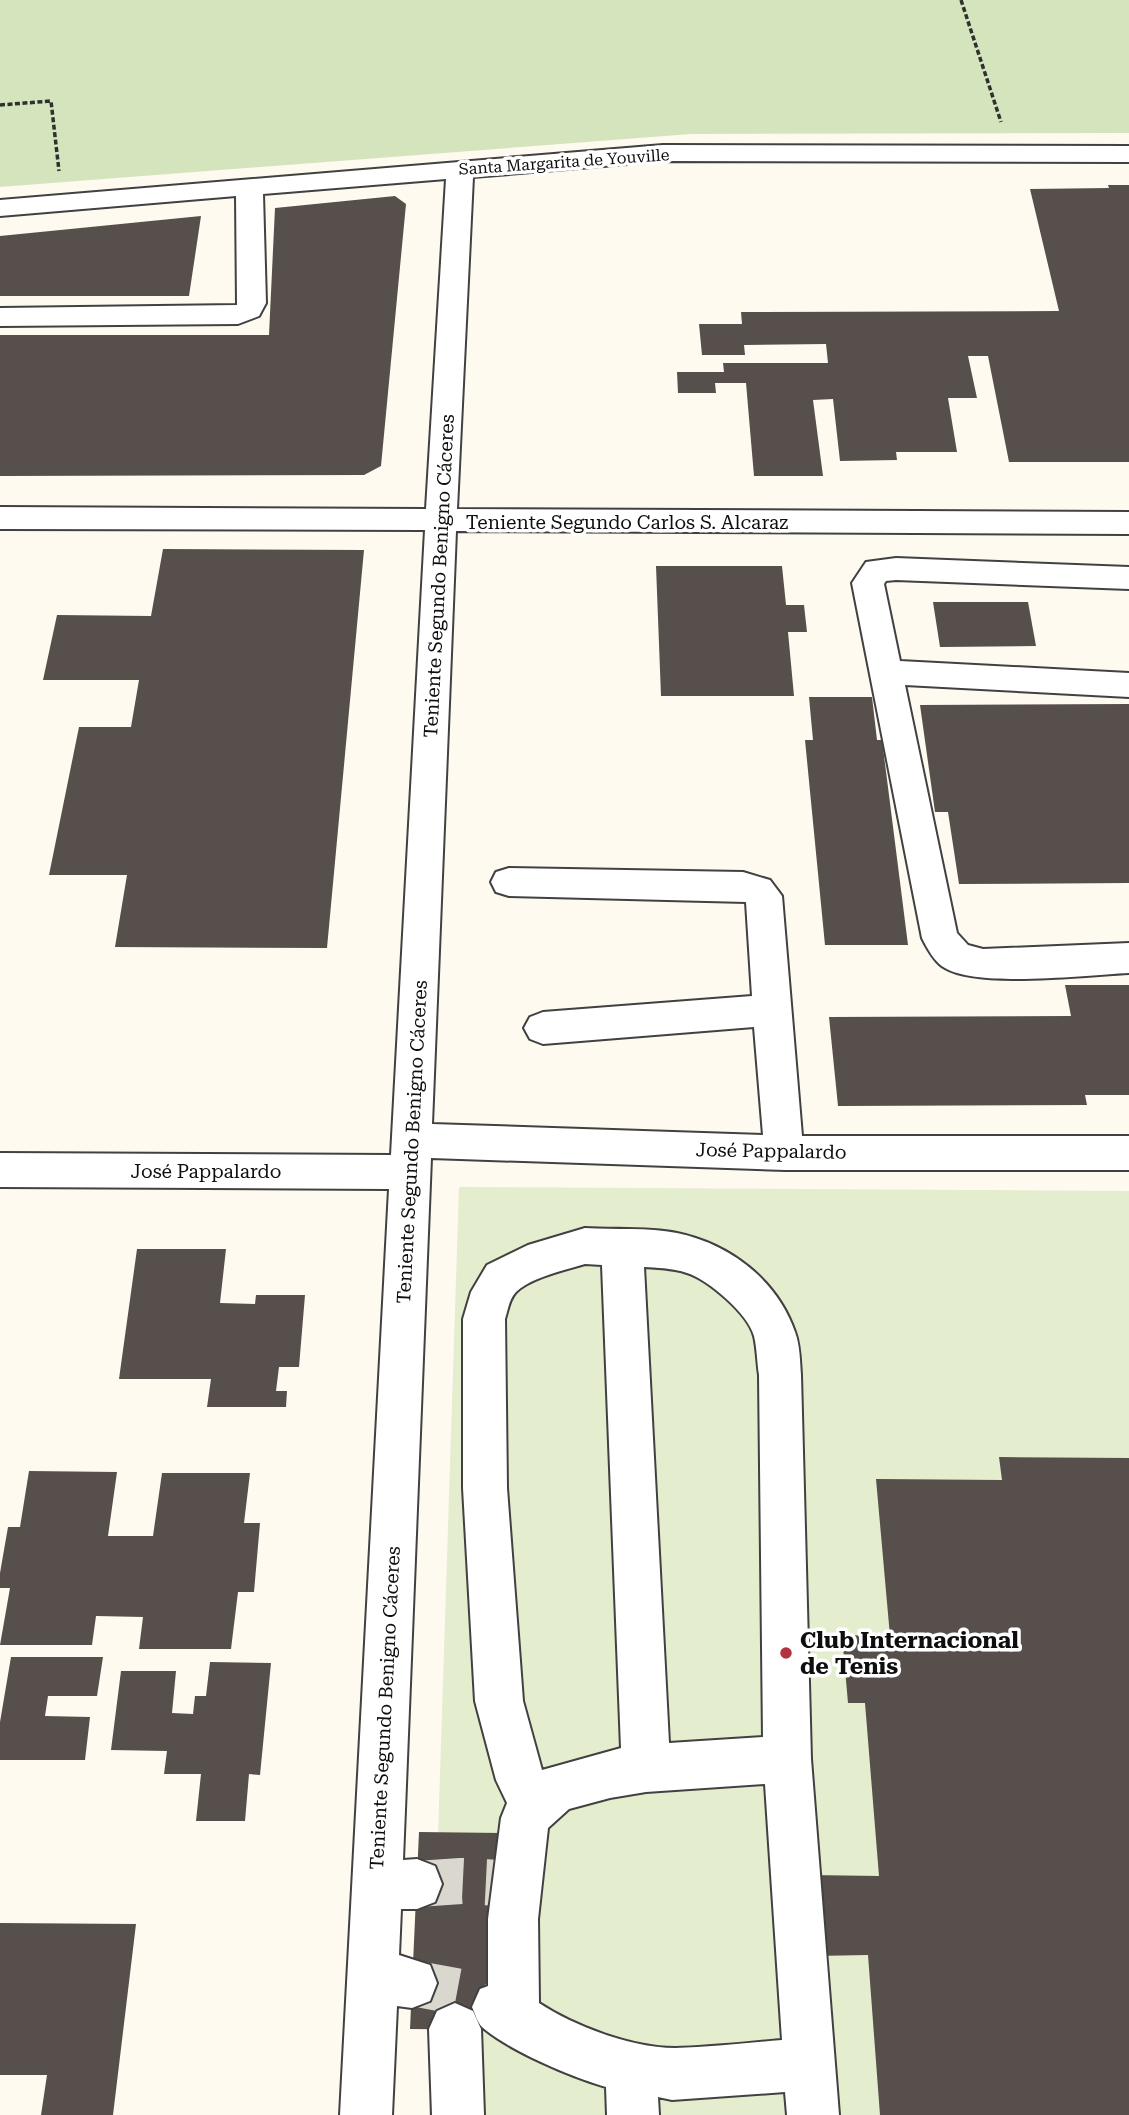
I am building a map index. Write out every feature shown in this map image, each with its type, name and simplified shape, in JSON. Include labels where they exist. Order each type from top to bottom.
[{"type":"street","name":"Santa Margarita de Youville","points":[[0,208],[663,153],[1129,154]]},
{"type":"street","name":"Teniente Segundo Benigno Cáceres","points":[[366,2115],[393,1980],[412,1156],[460,169]]},
{"type":"street","points":[[0,317],[238,315],[249,310],[252,303],[248,215],[250,188]]},
{"type":"street","name":"Teniente Segundo Carlos S. Alcaraz","points":[[0,518],[1129,523]]},
{"type":"street","points":[[1129,578],[877,570],[868,583],[940,938],[956,957],[983,964],[1129,958]]},
{"type":"street","points":[[885,673],[1129,685]]},
{"type":"street","points":[[509,882],[743,886],[757,890],[764,896],[771,1010],[785,1153]]},
{"type":"street","points":[[543,1028],[771,1010]]},
{"type":"street","name":"José Pappalardo","points":[[0,1170],[412,1156],[1129,1153]]},
{"type":"street","points":[[537,1803],[520,1780],[499,1701],[485,1488],[484,1319],[492,1292],[502,1278],[543,1258],[585,1246],[675,1251],[703,1259],[735,1280],[761,1306],[775,1334],[780,1375],[787,1759],[813,2115]]},
{"type":"street","points":[[622,1248],[646,1768]]},
{"type":"street","points":[[458,2115],[489,2018],[513,1919],[509,1883],[525,1818],[537,1803],[557,1788],[646,1768],[787,1759]]},
{"type":"street","points":[[489,2018],[540,2034],[603,2061],[632,2091],[672,2074],[810,2064]]},
{"type":"path","points":[[961,0],[1005,132]]},
{"type":"path","points":[[0,105],[51,101],[61,183]]},
{"type":"green space","points":[[0,0],[1129,0],[1129,133],[691,134],[0,187]]},
{"type":"green space","name":"Club Internacional de Tenis","points":[[459,1187],[1129,1191],[1129,2115],[429,2115]]},
{"type":"building","points":[[1108,185],[1129,185],[1129,462],[1009,462],[988,356],[968,356],[977,398],[948,398],[957,452],[896,452],[897,460],[840,461],[833,399],[813,400],[823,476],[754,476],[746,383],[715,383],[716,393],[678,393],[677,372],[724,372],[723,363],[828,363],[826,344],[744,345],[745,355],[702,355],[699,324],[742,324],[741,312],[1059,311],[1030,189],[1109,188]]},
{"type":"building","points":[[395,196],[406,204],[381,466],[364,475],[0,476],[0,335],[269,335],[275,208]]},
{"type":"building","points":[[201,216],[189,296],[0,296],[0,236]]},
{"type":"building","points":[[163,549],[364,550],[327,948],[115,947],[127,875],[49,875],[79,727],[131,727],[139,680],[43,680],[57,615],[151,616]]},
{"type":"building","points":[[656,566],[782,566],[786,605],[804,605],[807,632],[788,632],[794,696],[661,696]]},
{"type":"building","points":[[933,602],[1028,602],[1036,646],[940,647]]},
{"type":"building","points":[[809,697],[872,697],[877,740],[882,740],[908,945],[825,945],[805,740],[813,740]]},
{"type":"building","points":[[1129,704],[1129,883],[959,884],[948,812],[935,812],[920,705]]},
{"type":"building","points":[[1065,985],[1129,985],[1129,1095],[1085,1095],[1087,1105],[838,1106],[829,1017],[1071,1016]]},
{"type":"building","points":[[137,1249],[226,1249],[220,1303],[255,1304],[256,1295],[305,1295],[299,1367],[279,1367],[276,1391],[287,1391],[286,1407],[207,1407],[211,1379],[119,1379]]},
{"type":"building","points":[[999,1457],[1129,1458],[1129,2115],[880,2115],[868,1955],[814,1956],[809,1875],[879,1876],[865,1703],[848,1703],[842,1635],[890,1636],[876,1479],[1002,1480]]},
{"type":"building","points":[[29,1471],[117,1472],[108,1536],[153,1536],[162,1473],[250,1473],[244,1523],[260,1523],[254,1592],[238,1592],[231,1649],[139,1649],[143,1617],[96,1616],[92,1645],[0,1645],[10,1588],[0,1588],[0,1573],[8,1527],[20,1527]]},
{"type":"building","points":[[11,1657],[103,1657],[97,1696],[48,1696],[45,1716],[90,1717],[85,1760],[0,1760],[0,1722]]},
{"type":"building","points":[[210,1662],[271,1663],[260,1775],[249,1774],[245,1821],[196,1821],[201,1774],[164,1774],[167,1751],[111,1750],[121,1671],[176,1671],[172,1713],[193,1714],[195,1696],[206,1696]]},
{"type":"building","points":[[419,1832],[502,1833],[498,2030],[410,2029]]},
{"type":"building","points":[[0,1923],[136,1924],[113,2115],[41,2115],[47,2075],[0,2075]]},
{"type":"tunnel","points":[[417,1884],[461,1881],[501,1883]]},
{"type":"tunnel","points":[[412,1983],[471,1994],[498,2007]]},
{"type":"place","name":"Club Internacional de Tenis","points":[[786,1653]]}]
